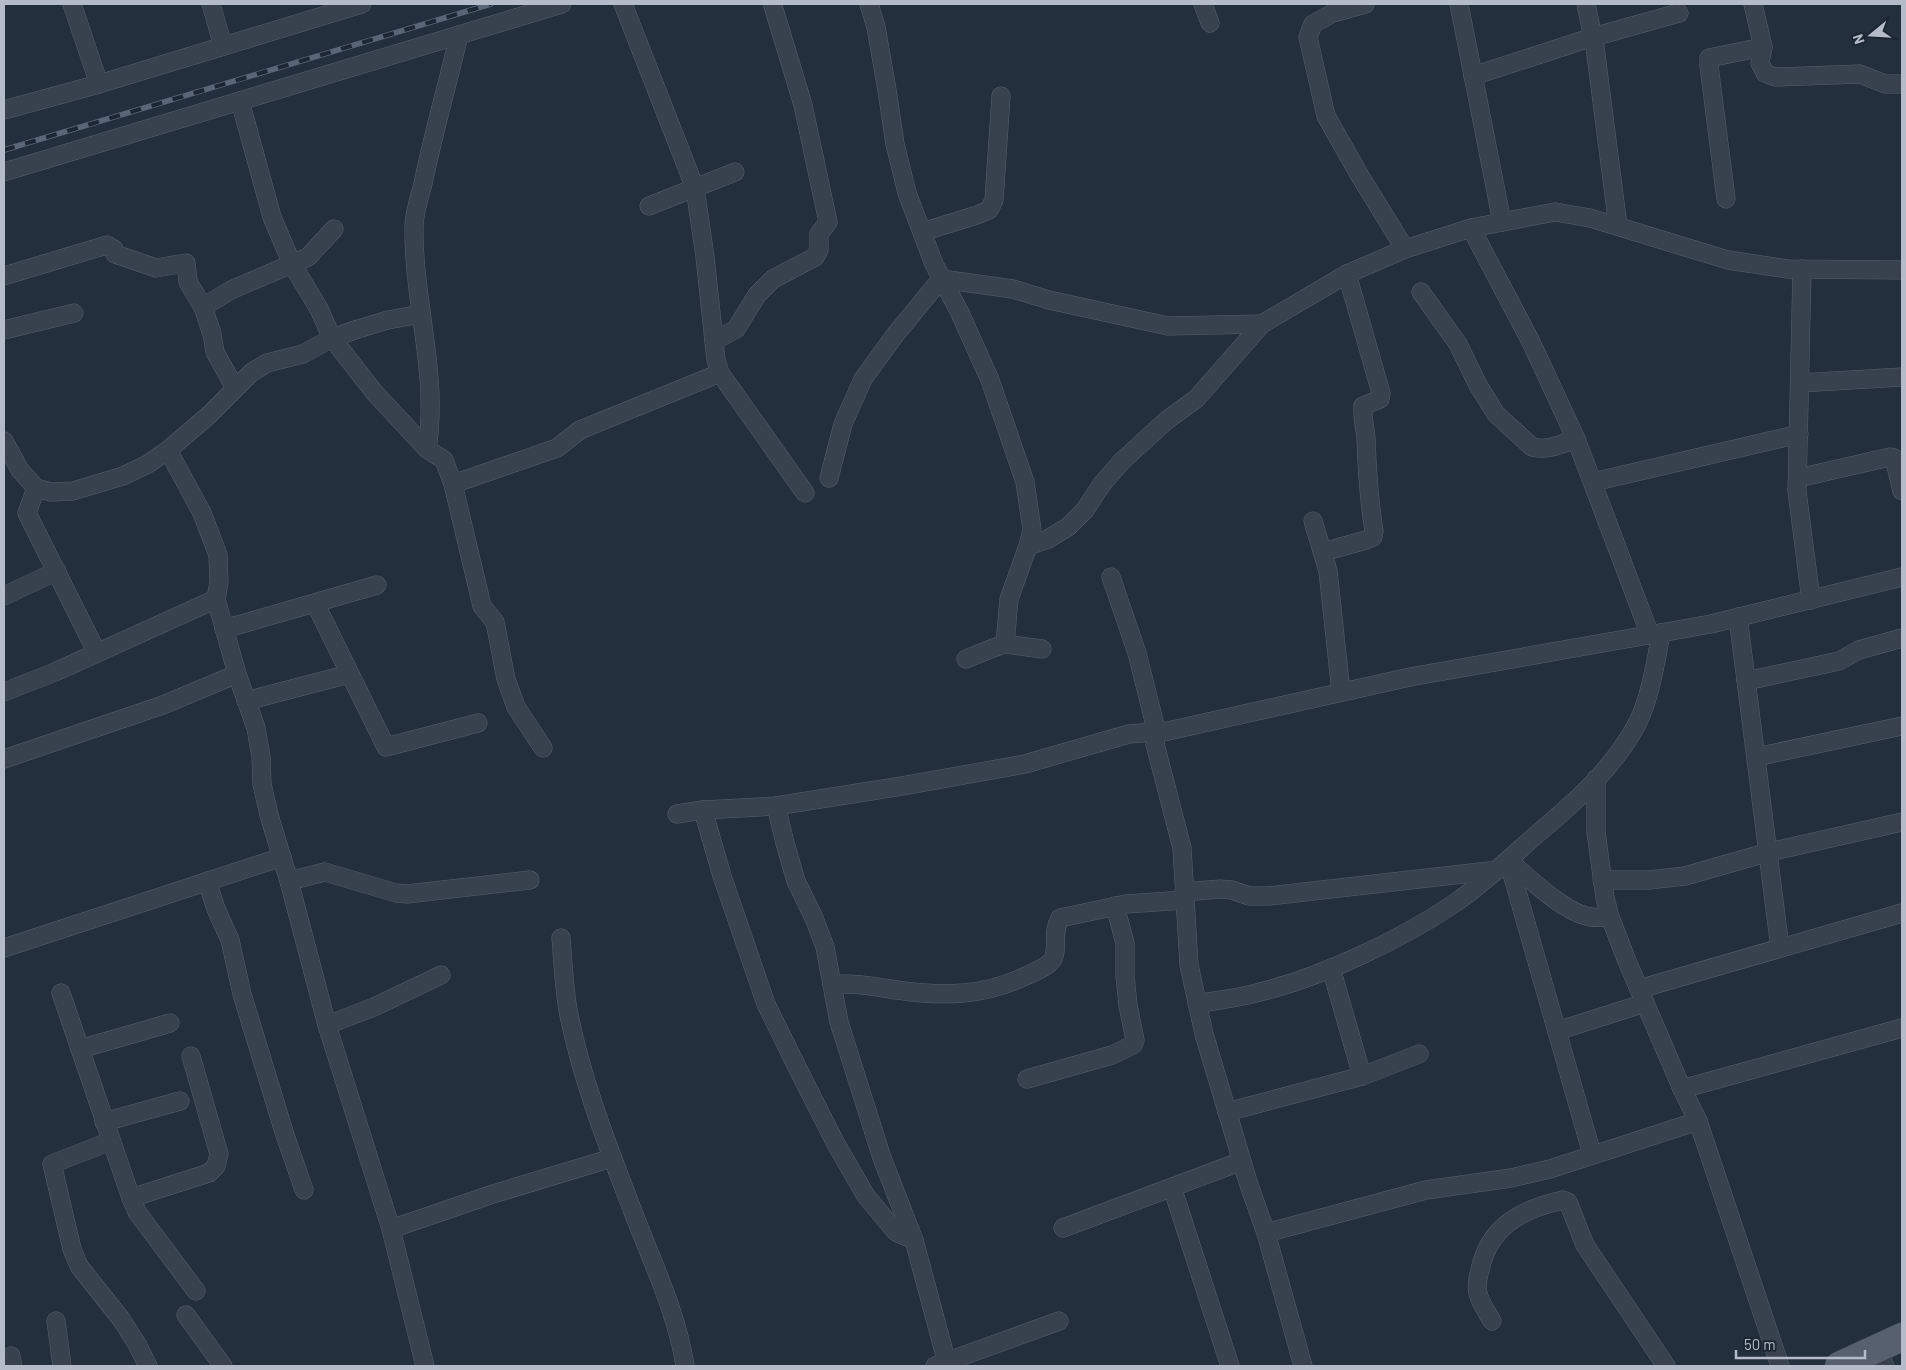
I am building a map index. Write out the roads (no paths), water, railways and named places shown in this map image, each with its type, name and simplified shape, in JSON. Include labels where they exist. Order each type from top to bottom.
[{"type":"main road","points":[[1839,1366],[1881,1358],[1902,1337]]},
{"type":"street","points":[[72,4],[99,84]]},
{"type":"street","points":[[211,4],[223,46]]},
{"type":"street","points":[[4,110],[99,84],[362,4]]},
{"type":"street","points":[[4,172],[562,4]]},
{"type":"street","points":[[622,4],[695,188],[705,257],[716,360],[720,373],[805,493]]},
{"type":"street","points":[[869,4],[876,27],[895,144],[907,193],[941,279],[959,310],[990,380],[1025,482],[1032,530],[1009,599],[1005,644]]},
{"type":"street","points":[[1203,4],[1210,23]]},
{"type":"street","points":[[1365,4],[1334,9],[1313,24],[1308,37],[1326,116],[1405,249]]},
{"type":"street","points":[[1459,4],[1502,222]]},
{"type":"street","points":[[1586,4],[1593,37],[1618,226]]},
{"type":"street","points":[[1753,4],[1763,46],[1760,63],[1765,74],[1775,77],[1860,74],[1885,84],[1902,84]]},
{"type":"street","points":[[714,341],[736,329],[757,295],[772,278],[815,257],[819,250],[819,234],[828,222],[803,105],[773,6]]},
{"type":"street","points":[[1473,76],[1593,37],[1679,13]]},
{"type":"street","points":[[427,450],[430,431],[431,380],[421,314],[414,224],[431,146],[459,35]]},
{"type":"street","points":[[1726,199],[1708,66],[1709,58],[1763,46]]},
{"type":"street","points":[[922,232],[989,210],[994,200],[1002,96]]},
{"type":"street","points":[[240,101],[272,216],[292,264],[319,309],[332,338],[374,392],[427,450],[444,460],[453,484],[482,606],[495,622],[506,679],[516,707],[543,748]]},
{"type":"street","points":[[648,206],[735,172]]},
{"type":"street","points":[[1028,546],[1048,539],[1068,527],[1085,510],[1102,484],[1122,461],[1167,420],[1196,399],[1262,324],[1347,274],[1405,249],[1471,228],[1555,212],[1590,218],[1728,260],[1802,269],[1902,270]]},
{"type":"street","points":[[1197,1004],[1260,992],[1312,976],[1430,919],[1456,902],[1503,865],[1575,802],[1596,780],[1608,766],[1637,723],[1653,678],[1656,634],[1576,440],[1531,342],[1471,228]]},
{"type":"street","points":[[203,307],[231,290],[308,258],[334,229]]},
{"type":"street","points":[[4,276],[107,246],[114,249],[115,254],[156,268],[186,263],[188,282],[203,307],[212,334],[215,352],[235,388]]},
{"type":"street","points":[[1802,269],[1797,490],[1811,600]]},
{"type":"street","points":[[1323,552],[1366,540],[1373,537],[1374,531],[1368,493],[1363,406],[1380,399],[1381,393],[1347,274]]},
{"type":"street","points":[[941,279],[1013,289],[1049,300],[1168,326],[1262,324]]},
{"type":"street","points":[[829,478],[843,424],[863,379],[895,335],[941,279]]},
{"type":"street","points":[[1421,292],[1458,344],[1478,385],[1496,414],[1532,447],[1539,449],[1550,448],[1576,440]]},
{"type":"street","points":[[4,330],[74,313]]},
{"type":"street","points":[[4,441],[20,470],[36,488],[51,492],[73,491],[123,476],[148,464],[168,450],[209,415],[252,372],[267,363],[303,354],[332,338],[381,322],[421,314]]},
{"type":"street","points":[[453,484],[557,448],[580,430],[720,373]]},
{"type":"street","points":[[1800,383],[1902,376]]},
{"type":"street","points":[[1593,482],[1799,434]]},
{"type":"street","points":[[168,450],[202,513],[218,556],[219,582],[216,599],[246,701],[256,728],[261,758],[262,784],[328,1025],[391,1229],[425,1366]]},
{"type":"street","points":[[1798,478],[1890,457],[1894,458],[1897,462],[1902,490]]},
{"type":"street","points":[[36,488],[27,513],[97,652]]},
{"type":"street","points":[[1313,522],[1328,571],[1341,692]]},
{"type":"street","points":[[4,596],[56,571]]},
{"type":"street","points":[[1110,576],[1137,653],[1157,733],[1155,744],[1182,848],[1189,965],[1204,1034],[1266,1233],[1303,1366]]},
{"type":"street","points":[[678,814],[703,810],[776,806],[1025,764],[1129,734],[1157,733],[1410,677],[1656,634],[1738,617],[1902,577]]},
{"type":"street","points":[[224,629],[377,585]]},
{"type":"street","points":[[4,692],[55,672],[216,599]]},
{"type":"street","points":[[314,603],[386,747],[478,723]]},
{"type":"street","points":[[1738,617],[1780,948]]},
{"type":"street","points":[[1746,681],[1839,661],[1859,650],[1902,638]]},
{"type":"street","points":[[966,659],[1005,644],[1042,649]]},
{"type":"street","points":[[4,760],[162,705],[238,674]]},
{"type":"street","points":[[246,701],[349,674]]},
{"type":"street","points":[[1756,758],[1902,726]]},
{"type":"street","points":[[1596,780],[1596,832],[1602,880],[1610,917],[1626,961],[1698,1121],[1780,1366]]},
{"type":"street","points":[[776,806],[784,843],[796,881],[814,918],[825,947],[839,1022],[882,1158],[914,1240],[941,1364],[1059,1322]]},
{"type":"street","points":[[703,810],[722,876],[766,1004],[836,1144],[866,1196],[896,1232],[914,1240]]},
{"type":"street","points":[[1602,880],[1649,880],[1685,876],[1769,852],[1902,822]]},
{"type":"street","points":[[4,948],[282,857]]},
{"type":"street","points":[[1503,865],[1557,1031],[1592,1154]]},
{"type":"street","points":[[832,985],[848,983],[941,996],[992,988],[1023,977],[1048,965],[1054,958],[1056,949],[1054,938],[1060,918],[1115,906],[1220,890],[1232,890],[1248,896],[1269,896],[1503,865],[1574,911],[1590,917],[1610,917]]},
{"type":"street","points":[[289,881],[325,872],[396,893],[407,894],[530,880]]},
{"type":"street","points":[[206,881],[230,940],[242,994],[284,1132],[304,1190]]},
{"type":"street","points":[[1026,1079],[1112,1055],[1133,1045],[1135,1040],[1128,1005],[1125,976],[1125,943],[1115,906]]},
{"type":"street","points":[[1557,1031],[1642,996],[1780,948],[1902,913]]},
{"type":"street","points":[[561,938],[568,1009],[586,1080],[612,1158],[679,1335],[687,1365]]},
{"type":"street","points":[[1331,968],[1362,1076]]},
{"type":"street","points":[[328,1025],[374,1008],[441,975]]},
{"type":"street","points":[[61,993],[104,1122],[137,1212],[196,1291]]},
{"type":"street","points":[[80,1048],[170,1023]]},
{"type":"street","points":[[1682,1089],[1902,1028]]},
{"type":"street","points":[[1227,1112],[1362,1076],[1419,1054]]},
{"type":"street","points":[[131,1198],[209,1173],[216,1166],[219,1154],[192,1056]]},
{"type":"street","points":[[104,1122],[180,1101]]},
{"type":"street","points":[[1266,1233],[1426,1190],[1540,1172],[1698,1121]]},
{"type":"street","points":[[111,1141],[52,1164],[72,1249],[79,1266],[121,1319],[148,1366]]},
{"type":"street","points":[[391,1229],[493,1194],[612,1158]]},
{"type":"street","points":[[1063,1228],[1242,1161]]},
{"type":"street","points":[[1172,1187],[1230,1366]]},
{"type":"street","points":[[1492,1321],[1477,1292],[1483,1256],[1490,1240],[1501,1228],[1532,1209],[1563,1200],[1568,1202],[1585,1245],[1666,1366]]},
{"type":"street","points":[[186,1315],[223,1366]]},
{"type":"street","points":[[56,1321],[62,1366]]},
{"type":"railway","points":[[4,150],[491,4]]}]
